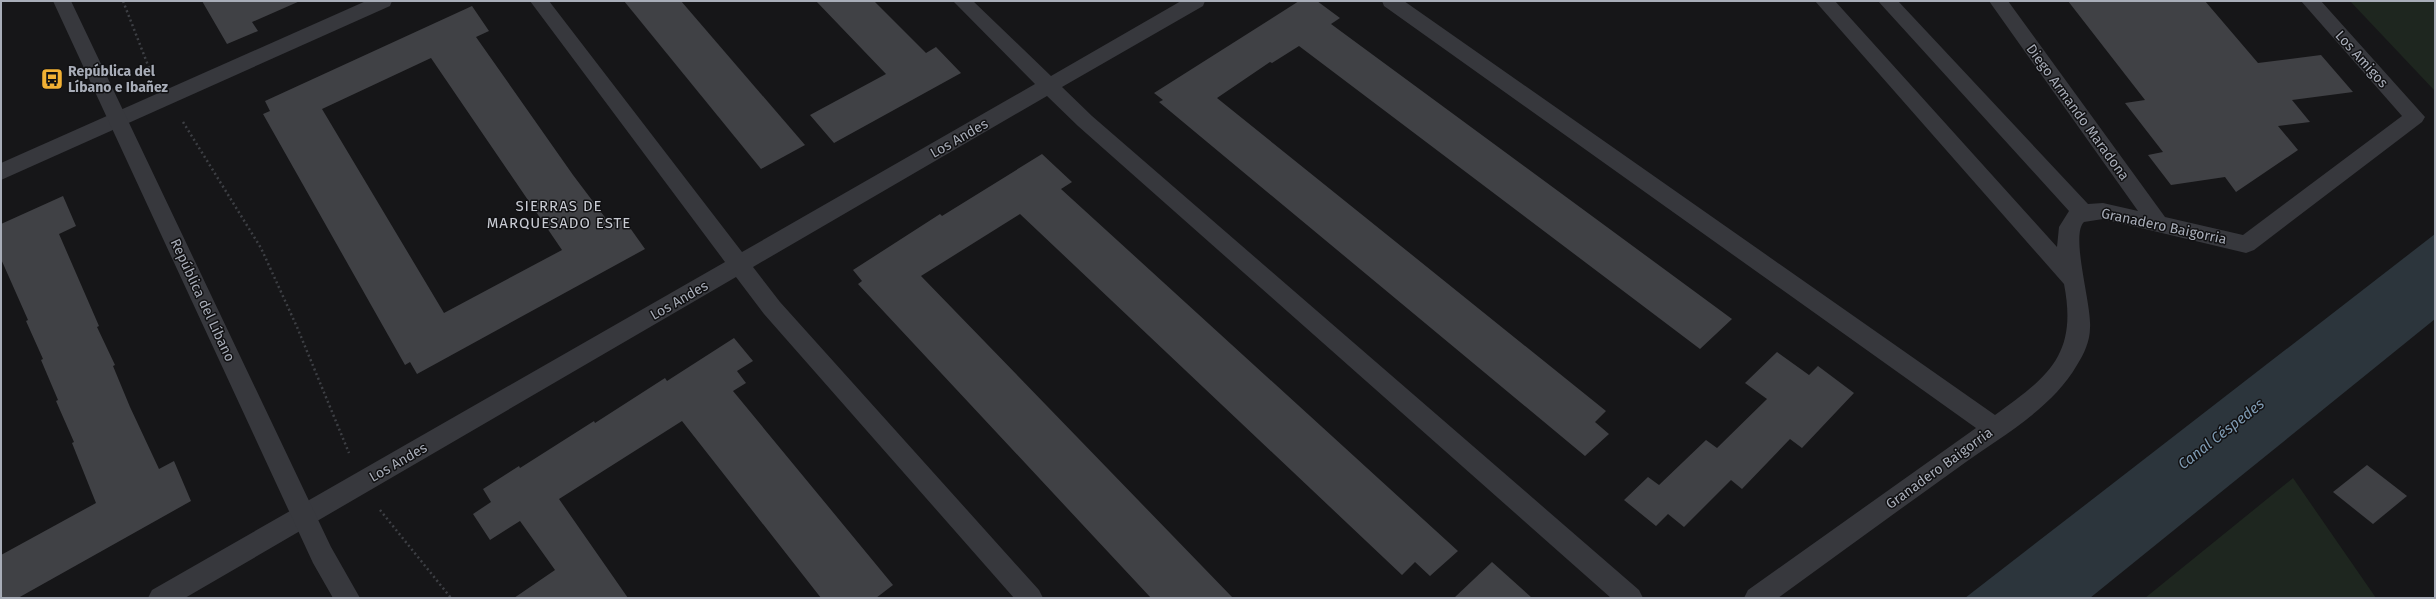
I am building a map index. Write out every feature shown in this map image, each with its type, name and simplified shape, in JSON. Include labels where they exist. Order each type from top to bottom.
[{"type":"street","name":"República del Líbano","points":[[62,1],[322,555],[347,598]]},
{"type":"street","points":[[1,172],[383,1]]},
{"type":"street","points":[[539,1],[772,308],[1030,598]]},
{"type":"street","points":[[962,1],[1091,127],[1630,598]]},
{"type":"street","name":"Los Andes","points":[[161,598],[1196,1]]},
{"type":"street","points":[[1391,1],[1995,428]]},
{"type":"street","points":[[1824,1],[2073,279]]},
{"type":"street","points":[[1887,1],[2084,213]]},
{"type":"street","name":"Diego Armando Maradona","points":[[1998,1],[2158,223]]},
{"type":"street","name":"Los Amigos","points":[[2310,1],[2415,117]]},
{"type":"street","name":"Granadero Baigorria","points":[[1757,598],[2039,396],[2057,376],[2070,354],[2079,332],[2077,292],[2068,253],[2069,233],[2074,219],[2084,213],[2103,211],[2246,244],[2415,117]]},
{"type":"path","points":[[123,1],[150,73],[164,99],[191,132],[261,248],[297,327],[362,482],[385,517],[438,579],[451,598]]},
{"type":"shaded area","points":[[2350,1],[2435,1],[2435,91]]},
{"type":"shaded area","points":[[2293,478],[2376,598],[2145,598]]},
{"type":"water","name":"Canal Céspedes","points":[[2435,234],[2435,319],[2090,598],[1965,598]]},
{"type":"building","points":[[202,1],[300,1],[252,22],[258,31],[227,44]]},
{"type":"building","points":[[624,1],[681,1],[805,145],[761,169]]},
{"type":"building","points":[[816,1],[874,1],[926,53],[936,47],[961,73],[834,143],[810,115],[886,74]]},
{"type":"building","points":[[1299,1],[1317,1],[1340,18],[1331,24],[1732,319],[1700,349],[1299,46],[1272,63],[1270,62],[1217,98],[1606,411],[1595,422],[1609,434],[1585,456],[1159,102],[1163,100],[1154,93]]},
{"type":"building","points":[[2068,1],[2205,1],[2258,63],[2321,55],[2353,92],[2292,100],[2310,122],[2278,126],[2298,150],[2236,192],[2225,177],[2171,185],[2148,155],[2163,152],[2125,103],[2145,100]]},
{"type":"building","points":[[472,6],[489,31],[476,37],[573,175],[610,224],[623,218],[645,249],[417,374],[410,362],[405,365],[263,114],[270,111],[265,101]],"holes":[[[431,58],[562,250],[444,313],[322,109]]]},
{"type":"building","points":[[1042,154],[1072,182],[1061,189],[1458,551],[1430,576],[1415,562],[1402,575],[1020,214],[921,276],[1233,598],[1151,598],[858,284],[862,281],[853,270],[940,214],[942,216]]},
{"type":"building","points":[[63,196],[76,226],[59,234],[99,326],[97,327],[115,365],[113,366],[130,407],[159,469],[174,461],[191,501],[18,598],[1,598],[1,555],[96,503],[72,443],[74,442],[56,401],[58,400],[41,360],[43,359],[26,321],[28,320],[1,259],[1,224]]},
{"type":"building","points":[[734,338],[753,361],[737,371],[746,383],[733,391],[893,585],[876,598],[821,598],[682,421],[559,499],[628,598],[514,598],[555,570],[520,521],[490,540],[473,514],[491,502],[483,489],[519,466],[520,468],[594,421],[595,423],[665,378],[667,381]]},
{"type":"building","points":[[1777,352],[1809,375],[1818,366],[1854,393],[1802,448],[1790,439],[1742,489],[1731,480],[1684,527],[1668,514],[1656,526],[1624,500],[1648,477],[1659,485],[1706,440],[1717,448],[1767,399],[1745,383]]},
{"type":"building","points":[[2367,465],[2407,496],[2373,524],[2333,492]]},
{"type":"building","points":[[1492,562],[1532,598],[1454,598]]},
{"type":"place","name":"República del Líbano e Ibañez","points":[[52,79]]},
{"type":"district","name":"SIERRAS DE MARQUESADO ESTE","points":[[559,214]]}]
